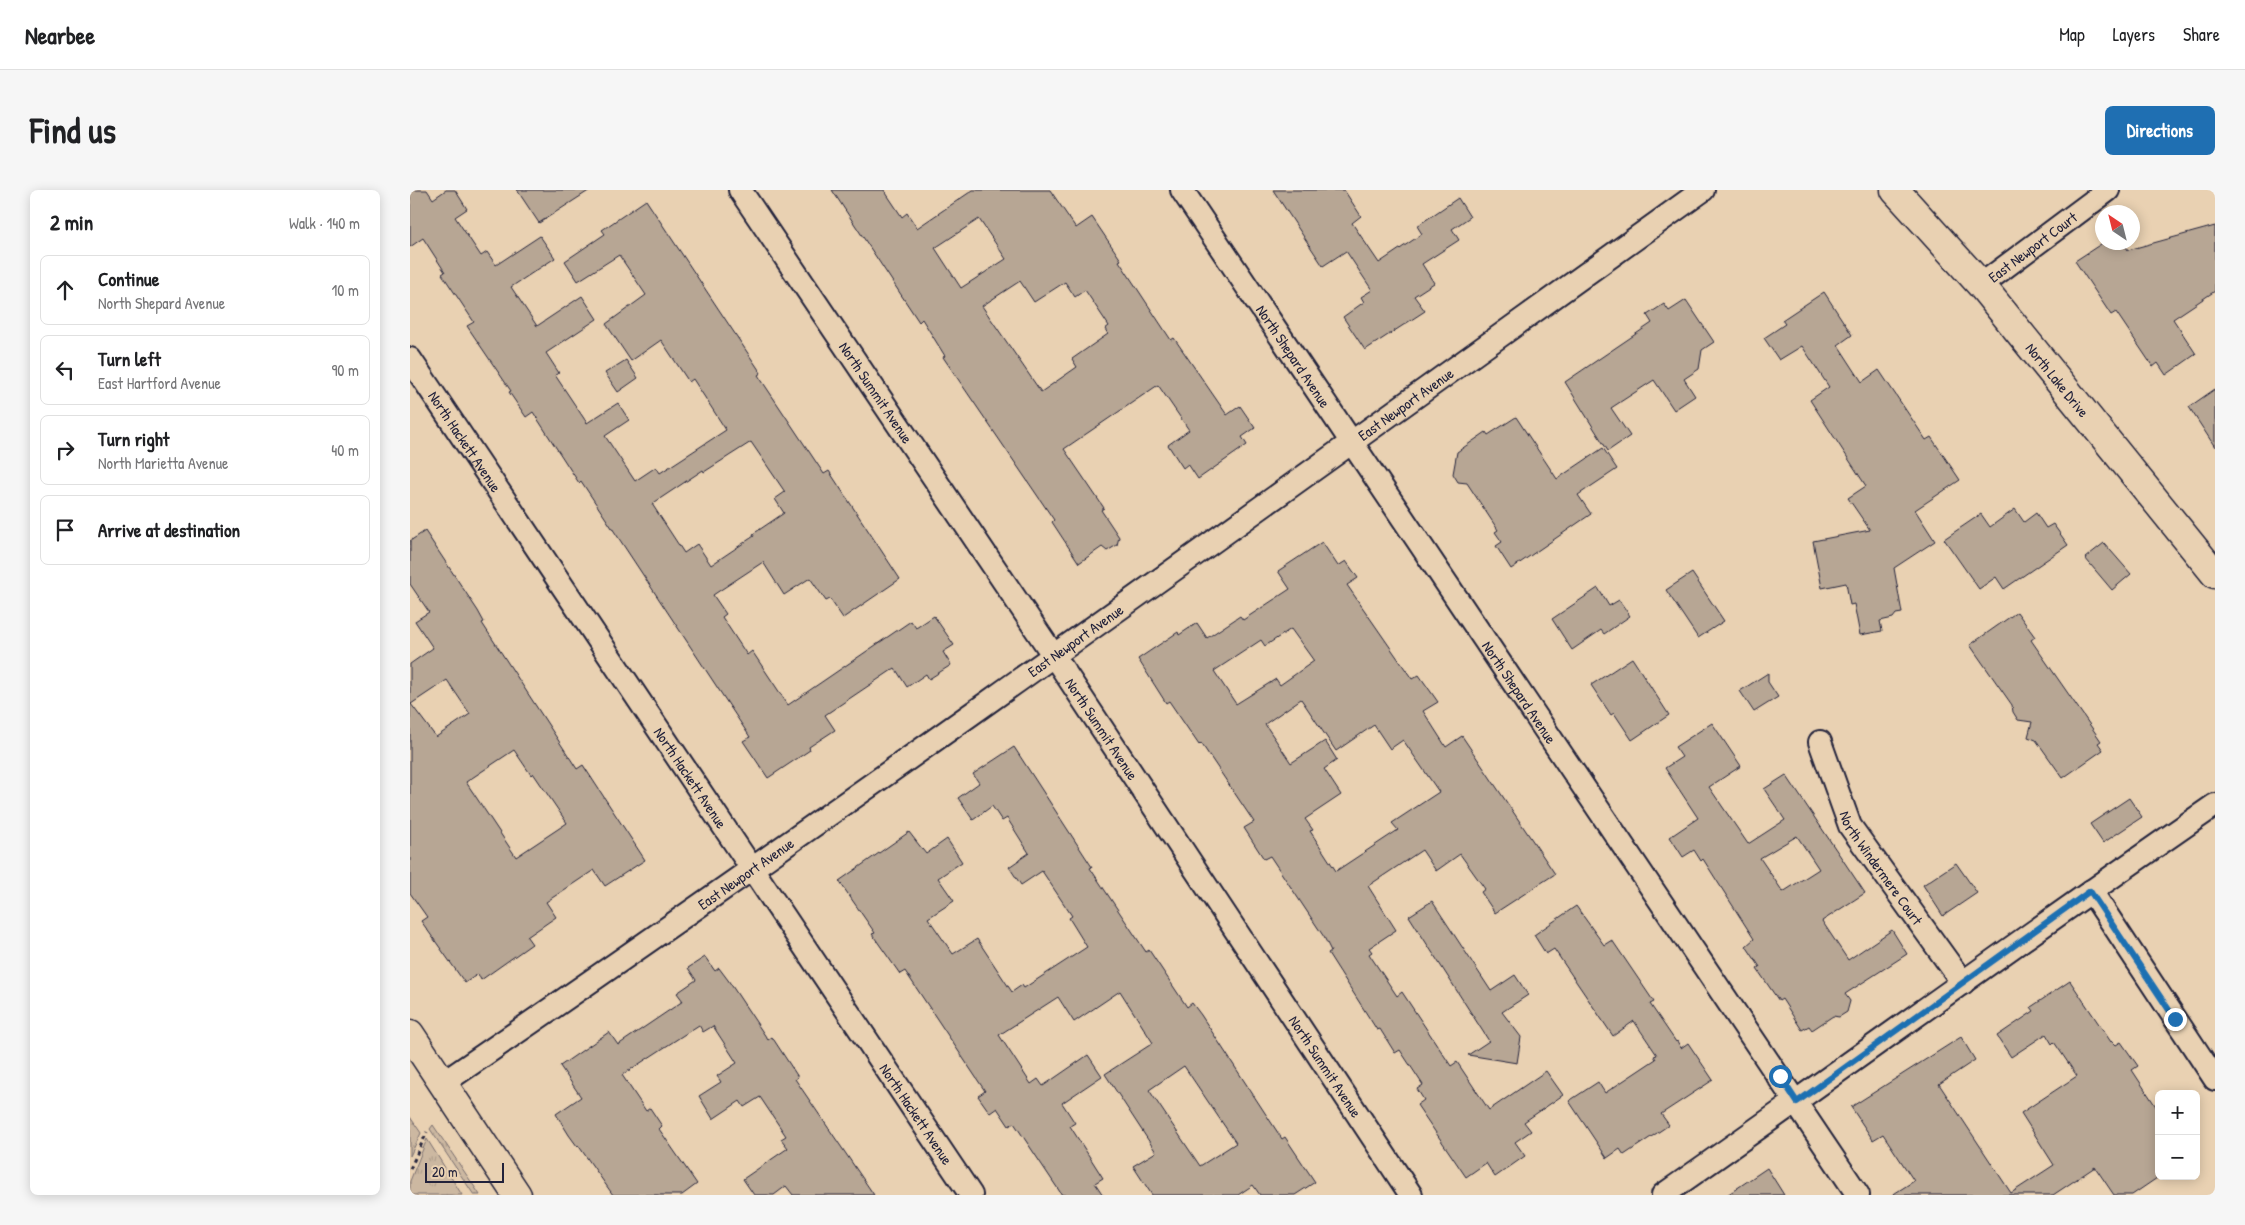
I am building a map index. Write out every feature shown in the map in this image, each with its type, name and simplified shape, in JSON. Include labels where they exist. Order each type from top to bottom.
[{"type":"main road","name":"North Lake Drive","points":[[1895,190],[1981,285],[2215,574]]},
{"type":"main road","points":[[410,1034],[517,1195]]},
{"type":"street","name":"North Summit Avenue","points":[[740,190],[1054,656],[1411,1195]]},
{"type":"street","name":"North Shepard Avenue","points":[[1182,190],[1858,1195]]},
{"type":"street","name":"East Newport Avenue","points":[[443,1083],[752,869],[1054,656],[1703,190]]},
{"type":"street","name":"East Newport Court","points":[[1981,285],[2108,190]]},
{"type":"street","name":"North Hackett Avenue","points":[[410,359],[971,1195]]},
{"type":"street","name":"North Windermere Court","points":[[1820,742],[1850,826],[1963,983]]},
{"type":"street","points":[[1663,1195],[1797,1102],[2090,891],[2215,805]]},
{"type":"street","points":[[2090,891],[2215,1079]]},
{"type":"path","points":[[410,1169],[427,1132]]},
{"type":"green space","points":[[410,1117],[421,1133],[410,1156]]},
{"type":"green space","points":[[433,1125],[480,1195],[474,1195],[430,1129]]},
{"type":"green space","points":[[427,1139],[462,1195],[410,1195],[410,1181]]},
{"type":"building","points":[[410,190],[427,190],[433,199],[446,190],[455,190],[467,209],[455,217],[481,256],[487,252],[496,265],[540,236],[555,258],[511,287],[537,326],[582,296],[597,319],[546,353],[559,373],[555,375],[587,423],[618,403],[629,420],[605,436],[635,481],[656,467],[660,473],[726,430],[693,379],[689,382],[661,340],[631,361],[606,324],[646,295],[619,255],[578,281],[565,261],[605,234],[602,230],[646,200],[761,373],[758,375],[824,474],[829,471],[900,579],[843,618],[830,599],[826,601],[810,578],[784,595],[763,562],[713,595],[726,614],[722,617],[747,655],[752,651],[788,705],[911,621],[916,628],[934,616],[954,645],[943,652],[951,665],[929,679],[926,674],[907,687],[895,668],[825,715],[835,730],[809,747],[810,750],[768,778],[743,741],[750,737],[581,481],[579,483],[533,412],[526,417],[509,392],[511,391],[467,326],[474,322],[442,274],[445,272],[423,238],[410,247]],"holes":[[[751,442],[785,492],[775,499],[784,513],[711,565],[697,544],[684,553],[652,504],[703,470],[704,472]]]},
{"type":"building","points":[[517,190],[590,190],[539,223]]},
{"type":"building","points":[[832,190],[884,190],[902,217],[907,213],[917,228],[973,190],[1050,190],[1076,228],[1092,217],[1171,340],[1174,338],[1227,415],[1240,406],[1255,428],[1242,437],[1247,445],[1198,479],[1188,464],[1183,468],[1168,445],[1189,430],[1158,385],[1064,449],[1104,508],[1101,510],[1119,537],[1117,545],[1107,551],[1102,547],[1079,563],[1052,522],[1054,520],[943,357],[945,356],[922,319],[919,322]],"holes":[[[979,219],[1006,259],[961,288],[935,248]],[[1020,281],[1034,302],[1065,282],[1075,297],[1085,290],[1109,326],[1105,329],[1108,334],[1072,359],[1077,367],[1041,392],[982,306]]]},
{"type":"building","points":[[1273,190],[1344,190],[1361,216],[1352,223],[1379,263],[1422,234],[1417,226],[1458,198],[1470,217],[1452,229],[1459,240],[1422,264],[1434,283],[1414,296],[1425,311],[1365,350],[1343,317],[1364,302],[1361,297],[1372,290],[1346,251],[1323,266]]},
{"type":"building","points":[[2215,226],[2215,291],[2173,319],[2196,354],[2166,375],[2158,363],[2153,367],[2116,312],[2111,315],[2075,261],[2095,248],[2095,250],[2140,250],[2140,247]]},
{"type":"building","points":[[1824,292],[1852,335],[1838,345],[1862,382],[1879,370],[1926,440],[1931,437],[1960,480],[1915,510],[1935,541],[1894,568],[1902,613],[1896,614],[1893,618],[1880,621],[1882,631],[1860,635],[1854,604],[1850,605],[1846,583],[1822,588],[1813,541],[1870,530],[1848,498],[1866,486],[1810,400],[1829,387],[1802,346],[1779,360],[1764,338],[1785,324],[1782,320]]},
{"type":"building","points":[[1686,300],[1714,342],[1702,350],[1699,369],[1684,379],[1695,396],[1674,410],[1654,380],[1611,408],[1630,436],[1608,451],[1565,382],[1652,323],[1647,315],[1664,304],[1669,311]]},
{"type":"building","points":[[626,360],[638,378],[618,392],[605,373]]},
{"type":"building","points":[[2215,389],[2215,447],[2189,407]]},
{"type":"building","points":[[1516,417],[1557,479],[1603,448],[1617,469],[1578,495],[1591,514],[1511,569],[1496,546],[1502,542],[1495,532],[1498,530],[1467,483],[1458,482],[1453,474],[1457,452],[1486,432],[1488,435]]},
{"type":"building","points":[[2015,509],[2024,522],[2036,513],[2046,528],[2053,524],[2068,545],[2004,589],[1996,577],[1979,589],[1944,539],[1981,514],[1990,527]]},
{"type":"building","points":[[425,531],[478,611],[484,622],[482,623],[577,769],[583,765],[645,860],[605,886],[594,870],[546,902],[556,917],[527,937],[532,944],[481,980],[478,974],[465,983],[421,921],[427,917],[410,893],[410,664],[433,648],[415,621],[429,612],[410,584],[410,541]],"holes":[[[447,680],[470,714],[436,737],[411,704]],[[514,750],[531,775],[533,773],[567,823],[516,857],[466,782]]]},
{"type":"building","points":[[1322,542],[1338,566],[1346,561],[1358,578],[1347,585],[1412,679],[1419,675],[1438,702],[1423,711],[1446,747],[1462,736],[1555,874],[1495,913],[1481,892],[1485,889],[1460,854],[1436,871],[1422,850],[1368,886],[1396,930],[1369,948],[1372,952],[1369,954],[1397,996],[1402,992],[1451,1066],[1457,1062],[1489,1110],[1546,1071],[1563,1095],[1524,1122],[1531,1131],[1515,1142],[1525,1156],[1495,1177],[1486,1163],[1466,1177],[1417,1105],[1424,1100],[1417,1089],[1423,1085],[1400,1050],[1395,1053],[1380,1029],[1377,1030],[1328,953],[1331,951],[1324,937],[1270,856],[1264,859],[1244,828],[1254,822],[1201,743],[1199,745],[1169,701],[1166,703],[1138,659],[1178,632],[1179,635],[1197,623],[1207,638],[1240,616],[1243,620],[1290,589],[1278,571]],"holes":[[[1291,629],[1314,661],[1280,685],[1276,679],[1236,704],[1214,671],[1261,640],[1265,646]],[[1301,699],[1336,751],[1374,725],[1390,749],[1403,740],[1439,792],[1392,823],[1398,830],[1336,871],[1310,831],[1313,830],[1305,819],[1341,795],[1324,769],[1337,760],[1325,741],[1291,763],[1265,724]]]},
{"type":"building","points":[[2104,543],[2131,574],[2112,590],[2085,558]]},
{"type":"building","points":[[1692,573],[1724,621],[1698,638],[1666,590]]},
{"type":"building","points":[[1598,588],[1609,606],[1619,600],[1630,616],[1604,634],[1601,630],[1572,650],[1552,619]]},
{"type":"building","points":[[2017,612],[2035,637],[2031,640],[2101,741],[2098,743],[2103,750],[2063,778],[2036,740],[2028,737],[2032,722],[2018,720],[2013,712],[2012,705],[1970,645]]},
{"type":"building","points":[[1632,658],[1669,715],[1632,740],[1614,713],[1611,715],[1591,685]]},
{"type":"building","points":[[1768,673],[1768,682],[1778,697],[1754,712],[1740,691]]},
{"type":"building","points":[[1712,723],[1741,766],[1709,787],[1748,844],[1785,820],[1764,789],[1786,775],[1865,893],[1822,921],[1848,960],[1892,930],[1907,954],[1845,994],[1850,1001],[1847,1012],[1839,1017],[1833,1016],[1812,1030],[1809,1026],[1802,1030],[1782,999],[1779,1001],[1757,969],[1760,967],[1746,946],[1754,939],[1703,859],[1701,861],[1694,850],[1683,857],[1670,837],[1698,818],[1665,768],[1682,757],[1675,747]],"holes":[[[1797,836],[1819,869],[1783,892],[1760,858]]]},
{"type":"building","points":[[1014,747],[1092,867],[1090,868],[1146,952],[1149,950],[1187,1007],[1192,1003],[1201,1015],[1282,1139],[1285,1137],[1315,1182],[1295,1195],[1260,1195],[1253,1185],[1238,1195],[1152,1195],[1133,1166],[1156,1152],[1105,1074],[1153,1043],[1120,991],[1074,1022],[1058,997],[999,1035],[1031,1084],[1038,1079],[1043,1086],[1088,1055],[1102,1076],[1062,1103],[1075,1123],[1070,1126],[1103,1178],[1095,1183],[1103,1195],[1062,1195],[1014,1123],[1009,1126],[997,1108],[990,1113],[978,1096],[985,1091],[905,971],[900,974],[872,934],[875,933],[839,881],[909,832],[926,854],[947,839],[962,862],[938,878],[954,901],[928,918],[953,954],[977,939],[1012,992],[1022,985],[1024,988],[1087,947],[1069,918],[1072,916],[1042,871],[1021,885],[1009,867],[1029,853],[1007,818],[1002,821],[992,806],[973,820],[958,798],[979,783],[973,774]],"holes":[[[1184,1066],[1236,1143],[1200,1166],[1149,1090]]]},
{"type":"building","points":[[2129,798],[2142,817],[2103,843],[2090,824]]},
{"type":"building","points":[[1956,863],[1977,893],[1943,916],[1923,885]]},
{"type":"building","points":[[1432,901],[1491,991],[1515,975],[1528,995],[1502,1012],[1521,1037],[1517,1063],[1468,1055],[1489,1041],[1409,916]]},
{"type":"building","points":[[1576,906],[1604,945],[1612,940],[1654,1002],[1650,1004],[1676,1042],[1681,1048],[1688,1043],[1713,1080],[1661,1114],[1669,1125],[1624,1155],[1620,1149],[1607,1158],[1569,1101],[1598,1082],[1605,1093],[1656,1059],[1654,1056],[1657,1055],[1634,1021],[1613,1036],[1554,949],[1546,954],[1534,935]]},
{"type":"building","points":[[705,957],[715,971],[719,968],[768,1040],[772,1037],[798,1077],[795,1079],[874,1195],[793,1195],[786,1186],[774,1195],[754,1195],[743,1179],[788,1148],[781,1139],[786,1136],[760,1097],[744,1107],[740,1101],[713,1119],[699,1096],[721,1082],[717,1076],[737,1063],[713,1026],[703,1032],[699,1025],[622,1075],[646,1111],[650,1108],[662,1126],[659,1129],[697,1184],[682,1195],[613,1195],[569,1135],[556,1114],[581,1097],[560,1066],[609,1032],[618,1045],[683,1001],[677,993],[696,980],[688,968]]},
{"type":"building","points":[[2070,981],[2111,1042],[2116,1045],[2121,1042],[2138,1066],[2132,1070],[2155,1105],[2155,1179],[2132,1195],[2114,1195],[2095,1167],[2053,1195],[1892,1195],[1914,1181],[1883,1134],[1873,1140],[1851,1107],[1961,1037],[1975,1060],[1939,1084],[2011,1193],[2054,1165],[2021,1113],[2077,1076],[2054,1042],[2052,1044],[2046,1034],[2011,1057],[1997,1036],[2034,1011],[2031,1007]]},
{"type":"building","points":[[1767,1168],[1784,1195],[1727,1195]]},
{"type":"route","points":[[1780,1076],[1797,1102],[2090,891],[2175,1019]]}]
